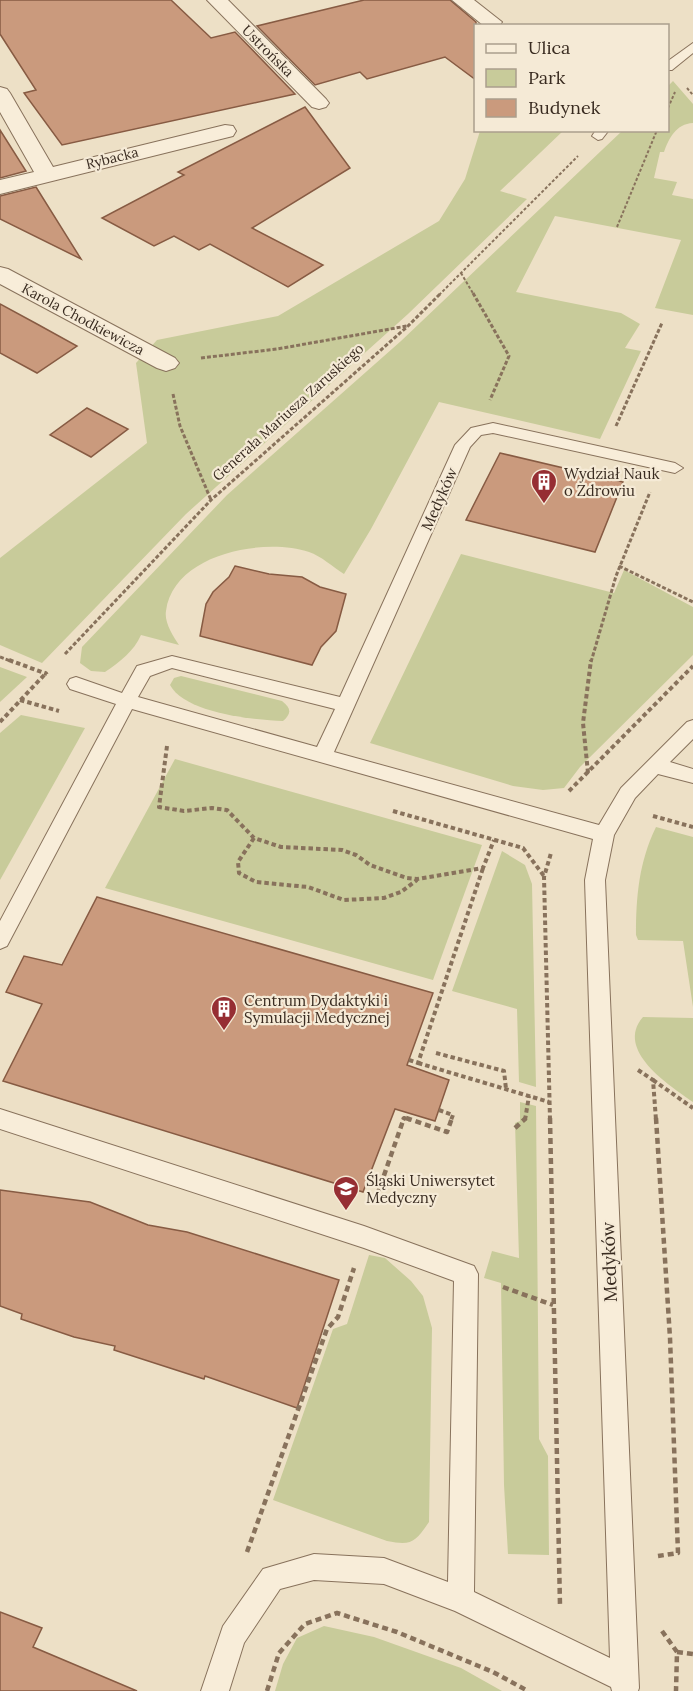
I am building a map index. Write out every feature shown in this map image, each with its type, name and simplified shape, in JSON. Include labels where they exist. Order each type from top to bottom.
[{"type":"street","name":"Ustrońska","points":[[217,0],[319,103]]},
{"type":"street","points":[[462,0],[492,22]]},
{"type":"street","points":[[0,93],[46,174]]},
{"type":"street","name":"Rybacka","points":[[0,187],[225,131]]},
{"type":"street","name":"Karola Chodkiewicza","points":[[0,274],[166,363]]},
{"type":"lane","points":[[669,66],[693,47]]},
{"type":"lane","points":[[476,430],[493,428],[675,468]]},
{"type":"lane","name":"Medyków","points":[[323,755],[463,445],[476,430]]},
{"type":"lane","points":[[0,940],[143,671],[172,662],[346,705]]},
{"type":"lane","points":[[76,684],[127,701],[603,834]]},
{"type":"lane","name":"Medyków","points":[[625,1685],[595,880],[603,834],[628,793],[693,727]]},
{"type":"lane","points":[[656,766],[693,776]]},
{"type":"lane","points":[[0,1119],[364,1237],[466,1274],[461,1600]]},
{"type":"lane","points":[[214,1691],[233,1636],[272,1578],[314,1567],[384,1571],[461,1600],[561,1649],[625,1685]]},
{"type":"path","points":[[617,227],[656,132]]},
{"type":"path","name":"Generała Mariusza Zaruskiego","points":[[60,659],[211,500],[408,326],[601,133]]},
{"type":"path","points":[[460,273],[509,356],[476,430]]},
{"type":"path","points":[[614,429],[662,323]]},
{"type":"path","points":[[211,500],[180,426],[166,363],[277,349],[408,326]]},
{"type":"path","points":[[588,774],[583,725],[589,665],[619,566],[654,483]]},
{"type":"path","points":[[619,566],[693,602]]},
{"type":"path","points":[[0,657],[76,684]]},
{"type":"path","points":[[0,722],[53,666]]},
{"type":"path","points":[[561,1649],[544,877],[567,793],[693,666]]},
{"type":"path","points":[[167,746],[159,807],[184,811],[212,808],[226,810],[237,818],[255,838],[281,847],[342,850],[356,855],[370,865],[407,878],[417,879],[483,868]]},
{"type":"path","points":[[648,824],[652,816],[662,810]]},
{"type":"path","points":[[652,816],[693,827]]},
{"type":"path","points":[[255,838],[238,862],[239,873],[256,882],[308,887],[321,894],[345,900],[361,900],[384,898],[401,892],[417,879]]},
{"type":"path","points":[[418,1063],[494,840]]},
{"type":"path","points":[[436,1053],[504,1071],[506,1089]]},
{"type":"path","points":[[409,1060],[549,1102]]},
{"type":"path","points":[[633,1066],[693,1108]]},
{"type":"path","points":[[652,1080],[669,1338],[678,1553],[658,1556],[658,1564]]},
{"type":"path","points":[[515,1128],[524,1122],[528,1112],[529,1095]]},
{"type":"path","points":[[244,1559],[327,1329],[338,1317],[404,1118],[447,1132],[453,1114],[439,1110]]},
{"type":"path","points":[[363,1201],[374,1204]]},
{"type":"path","points":[[466,1274],[553,1305]]},
{"type":"path","points":[[267,1691],[279,1653],[305,1624],[337,1613],[418,1641],[493,1672],[528,1691]]},
{"type":"path","points":[[658,1625],[677,1652],[676,1691]]},
{"type":"path","points":[[677,1652],[693,1654]]},
{"type":"green space","points":[[673,81],[693,104],[693,123],[678,129],[671,137],[664,152],[660,152],[654,178],[677,182],[672,195],[693,199],[693,315],[655,308],[681,240],[555,216],[516,292],[621,313],[640,324],[625,348],[641,351],[600,439],[439,402],[371,529],[344,574],[309,552],[290,548],[245,549],[223,554],[202,563],[185,576],[172,591],[166,611],[166,620],[179,645],[141,635],[126,656],[105,672],[91,671],[80,663],[82,647],[227,495],[401,341],[621,132],[669,132],[669,85]]},
{"type":"green space","points":[[480,132],[562,132],[500,191],[527,199],[408,314],[186,514],[42,663],[0,645],[0,558],[147,443],[136,363],[157,340],[278,316],[439,221],[465,179]]},
{"type":"green space","points":[[461,554],[614,593],[624,570],[693,607],[693,655],[580,767],[564,788],[543,790],[513,786],[370,743]]},
{"type":"green space","points":[[0,667],[27,677],[0,702]]},
{"type":"green space","points":[[181,676],[282,701],[289,708],[289,713],[283,721],[238,717],[204,708],[178,695],[170,685],[174,678]]},
{"type":"green space","points":[[21,715],[85,728],[0,880],[0,733]]},
{"type":"green space","points":[[175,759],[482,845],[433,980],[105,888]]},
{"type":"green space","points":[[656,827],[693,837],[693,1007],[683,941],[638,940],[636,935],[642,866]]},
{"type":"green space","points":[[502,851],[525,865],[532,884],[536,1087],[519,1082],[517,1009],[452,991]]},
{"type":"green space","points":[[643,1017],[693,1018],[693,1102],[659,1077],[640,1054],[635,1042],[636,1029]]},
{"type":"green space","points":[[520,1102],[536,1106],[539,1439],[548,1456],[549,1555],[508,1554],[504,1485],[501,1283],[484,1278],[492,1251],[519,1258],[515,1123],[520,1121]]},
{"type":"green space","points":[[369,1255],[385,1258],[411,1281],[423,1296],[432,1328],[429,1522],[416,1538],[402,1543],[387,1541],[273,1500],[333,1329],[347,1324]]},
{"type":"green space","points":[[324,1626],[374,1637],[461,1668],[502,1691],[275,1691],[283,1664],[297,1638]]},
{"type":"building","points":[[0,0],[171,0],[211,38],[235,32],[295,94],[62,145],[24,93],[36,90],[0,34]]},
{"type":"building","points":[[364,0],[450,0],[476,22],[474,24],[474,79],[445,57],[367,79],[360,72],[315,85],[257,26]]},
{"type":"building","points":[[305,107],[350,168],[252,228],[323,265],[288,287],[210,244],[199,250],[174,236],[154,246],[102,218],[184,175],[178,172]]},
{"type":"building","points":[[0,130],[26,171],[0,178]]},
{"type":"building","points":[[36,187],[81,259],[0,219],[0,196]]},
{"type":"building","points":[[0,304],[77,346],[37,373],[0,353]]},
{"type":"building","points":[[87,408],[128,429],[91,457],[50,435]]},
{"type":"building","name":"Wydział Nauk o Zdrowiu","points":[[500,453],[623,482],[595,552],[466,520]]},
{"type":"building","points":[[235,566],[269,574],[302,577],[320,587],[346,594],[336,631],[321,647],[312,665],[200,636],[206,604],[213,592],[229,577]]},
{"type":"building","name":"Centrum Dydaktyki i Symulacji Medycznej","points":[[97,897],[433,993],[407,1065],[449,1080],[435,1121],[395,1109],[363,1192],[3,1081],[42,1004],[6,992],[24,956],[62,965]]},
{"type":"building","points":[[0,1190],[90,1202],[148,1225],[187,1232],[339,1280],[297,1408],[205,1376],[204,1379],[114,1350],[115,1346],[74,1337],[21,1319],[22,1314],[0,1306]]},
{"type":"building","points":[[0,1612],[42,1628],[33,1647],[137,1691],[0,1691]]},
{"type":"place","name":"Wydział Nauk o Zdrowiu","points":[[544,505]]},
{"type":"place","name":"Centrum Dydaktyki i Symulacji Medycznej","points":[[224,1032]]},
{"type":"place","name":"Śląski Uniwersytet Medyczny","points":[[346,1212]]}]
